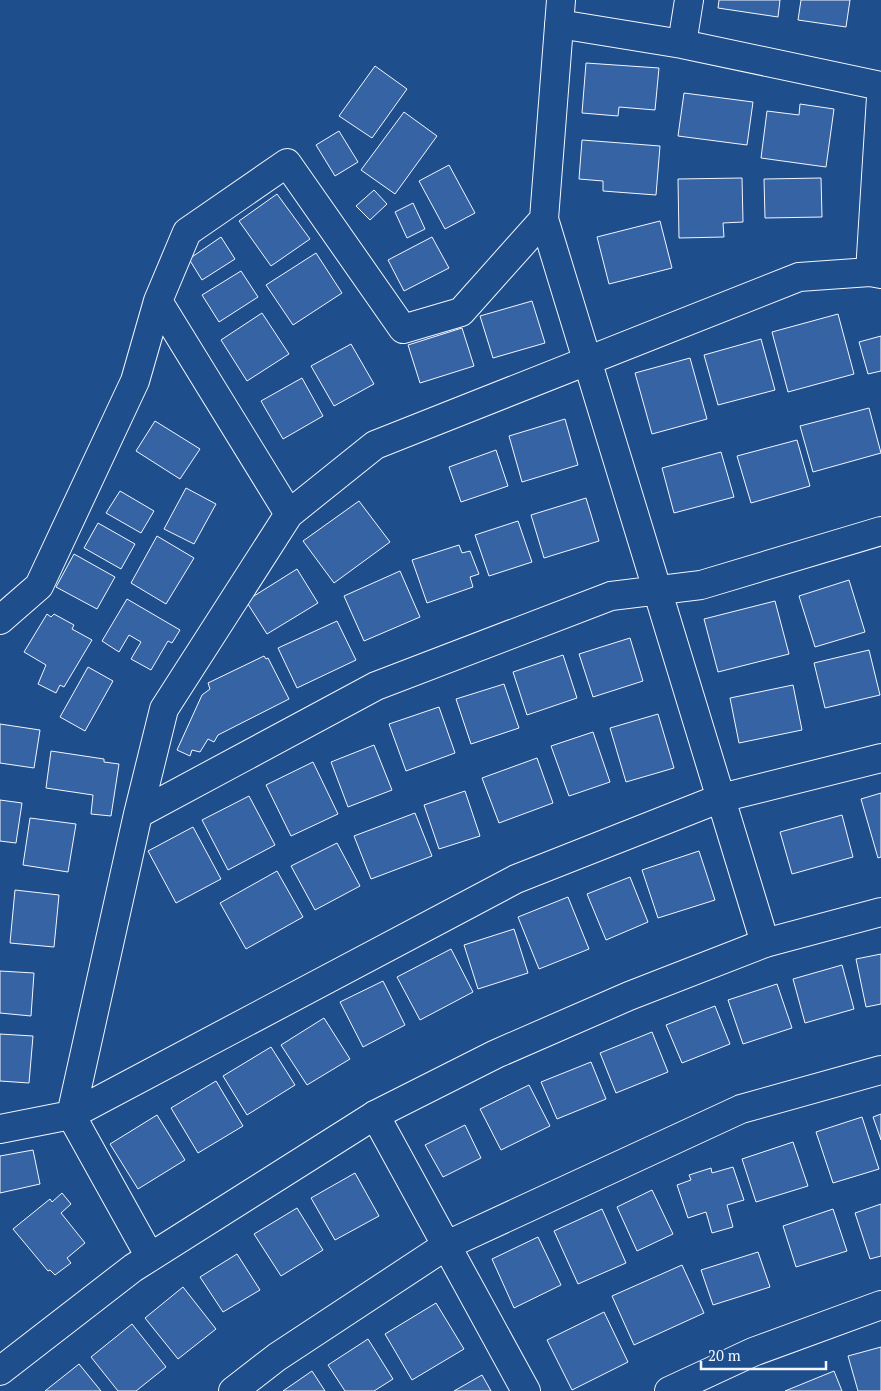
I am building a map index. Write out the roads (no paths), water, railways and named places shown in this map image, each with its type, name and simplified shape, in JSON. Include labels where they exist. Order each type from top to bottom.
[{"type":"street","points":[[682,44],[689,0]]},
{"type":"street","points":[[765,943],[544,219],[560,12],[682,44],[881,86]]},
{"type":"street","points":[[150,1257],[71,1115],[138,814],[164,709],[288,514],[375,445],[799,277],[875,273],[881,97]]},
{"type":"street","points":[[0,620],[39,586],[135,380],[158,301],[187,232],[287,163],[403,329],[461,312],[544,219]]},
{"type":"street","points":[[158,301],[288,514]]},
{"type":"street","points":[[138,814],[376,686],[611,596],[702,585],[881,531]]},
{"type":"street","points":[[0,1129],[71,1115],[516,879],[721,798],[881,758]]},
{"type":"street","points":[[0,1371],[150,1257],[375,1114],[496,1054],[629,996],[765,943],[881,912]]},
{"type":"street","points":[[233,1391],[277,1357],[446,1245],[741,1109],[881,1070]]},
{"type":"street","points":[[375,1114],[526,1391]]},
{"type":"street","points":[[669,1391],[753,1352],[881,1305]]}]
